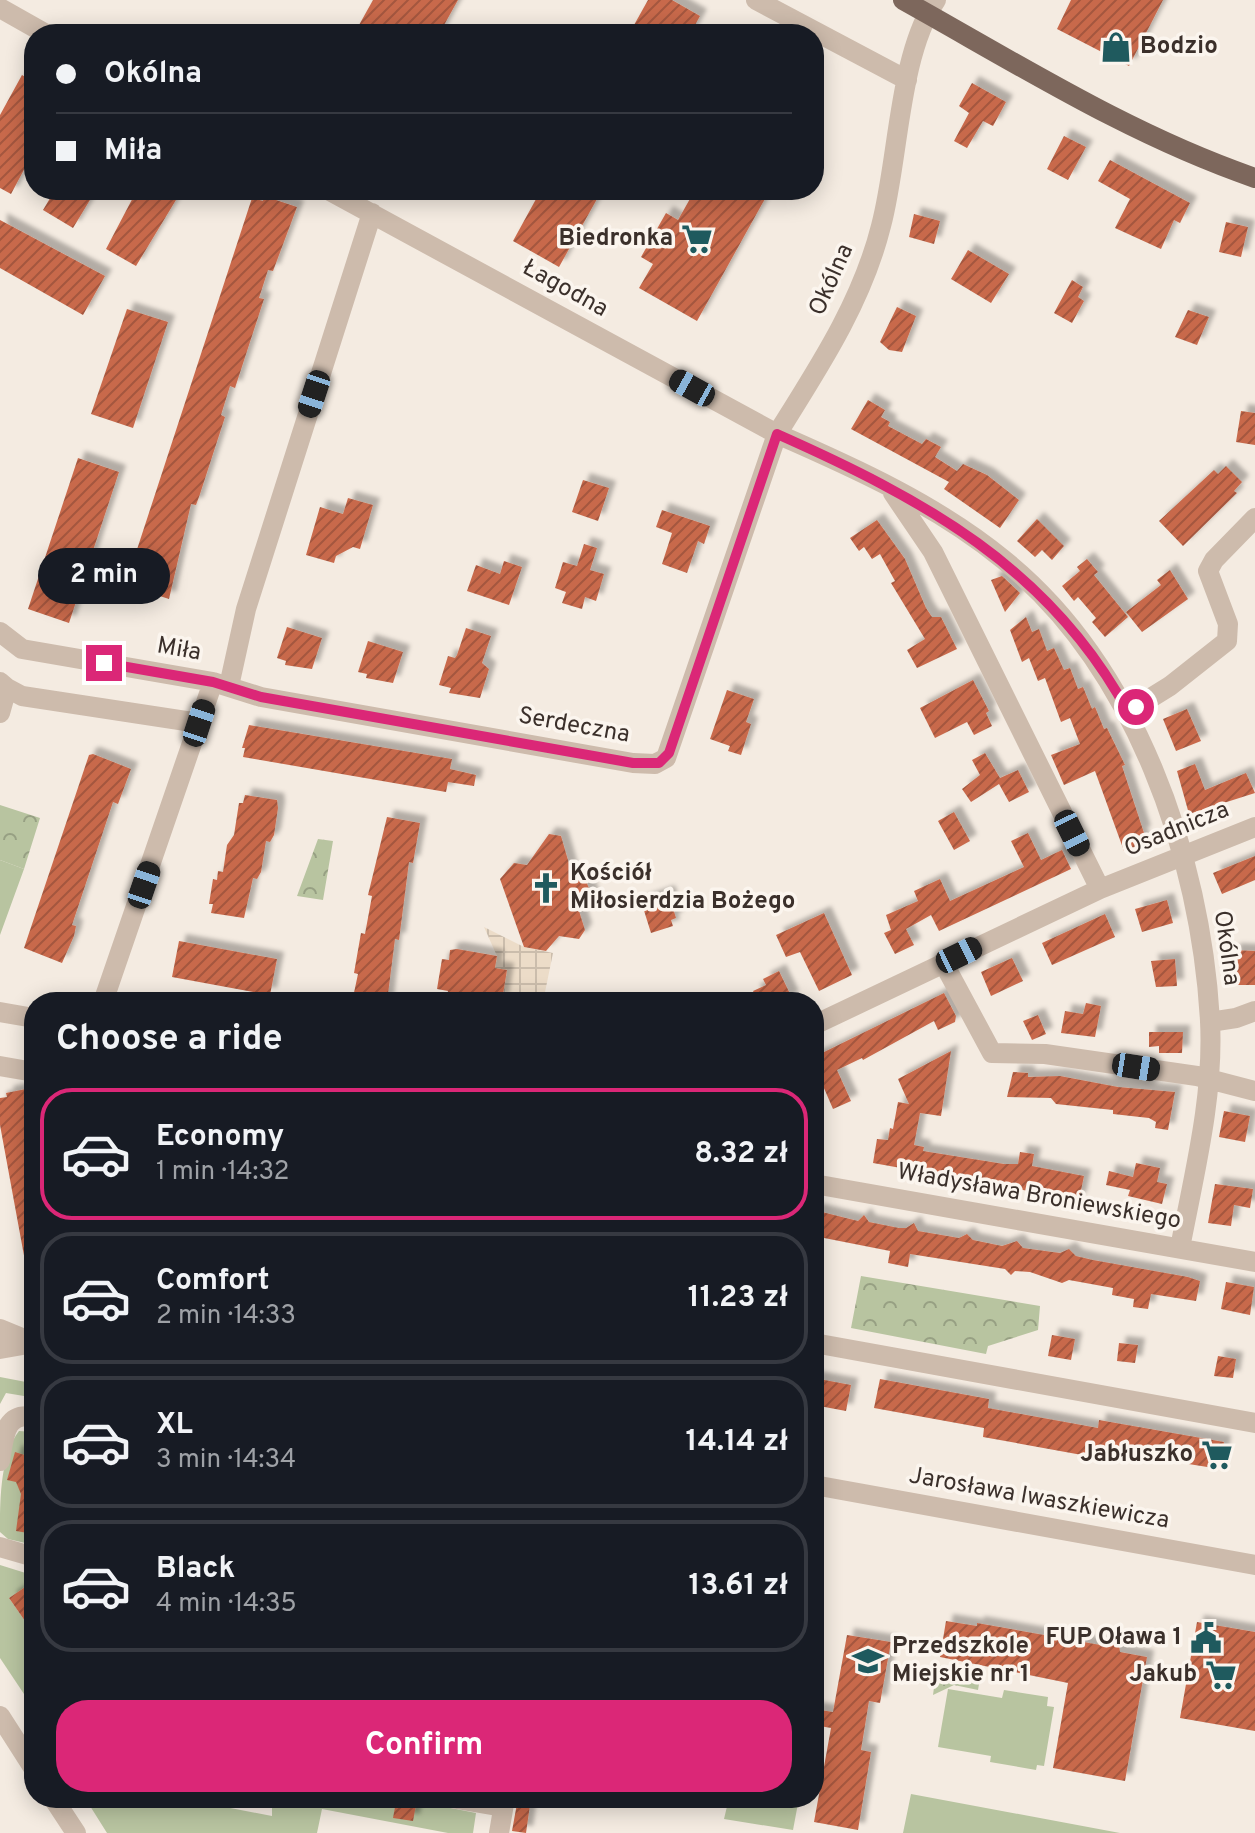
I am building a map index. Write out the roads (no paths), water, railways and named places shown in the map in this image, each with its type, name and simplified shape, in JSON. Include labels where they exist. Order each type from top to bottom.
[{"type":"main road","points":[[903,0],[932,7],[1125,123],[1190,155],[1255,178]]},
{"type":"street","points":[[756,0],[801,24]]},
{"type":"street","name":"Okólna","points":[[932,7],[907,80],[882,223],[868,269],[855,304],[777,434],[889,487],[1004,560],[1082,642],[1128,712],[1149,759],[1189,873],[1210,1022],[1208,1080],[1180,1248]]},
{"type":"street","points":[[0,8],[28,24]]},
{"type":"street","points":[[824,36],[907,80]]},
{"type":"street","name":"Łagodna","points":[[347,200],[777,434]]},
{"type":"street","points":[[106,992],[199,723],[221,684],[372,213]]},
{"type":"street","name":"Serdeczna","points":[[221,684],[261,697],[626,762],[646,765],[663,762],[777,434]]},
{"type":"street","points":[[889,487],[933,552],[1100,889]]},
{"type":"street","points":[[1128,712],[1170,686],[1227,641],[1228,624],[1208,571],[1214,560],[1255,518]]},
{"type":"street","name":"Miła","points":[[0,632],[22,649],[221,684]]},
{"type":"street","points":[[0,713],[3,685],[22,696],[199,723]]},
{"type":"street","name":"Osadnicza","points":[[824,1020],[1100,889],[1255,827]]},
{"type":"street","points":[[943,962],[992,1053],[1045,1054],[1208,1080],[1255,1091]]},
{"type":"street","points":[[1210,1022],[1255,1011]]},
{"type":"street","points":[[0,1012],[24,1016]]},
{"type":"street","points":[[0,1066],[24,1070]]},
{"type":"street","name":"Władysława Broniewskiego","points":[[824,1186],[1255,1262]]},
{"type":"street","points":[[0,1329],[24,1339]]},
{"type":"street","points":[[0,1349],[24,1345]]},
{"type":"street","points":[[824,1345],[1255,1423]]},
{"type":"street","points":[[0,1461],[7,1425],[15,1417],[24,1417]]},
{"type":"street","name":"Jarosława Iwaszkiewicza","points":[[824,1487],[1255,1565]]},
{"type":"street","points":[[0,1547],[24,1554]]},
{"type":"street","points":[[0,1716],[24,1753]]},
{"type":"street","points":[[60,1808],[76,1833]]},
{"type":"street","points":[[499,1833],[503,1808]]},
{"type":"place","name":"Bodzio","points":[[1116,47]]},
{"type":"place","name":"Biedronka","points":[[697,239]]},
{"type":"place","name":"Kościół Miłosierdzia Bożego","points":[[546,888]]},
{"type":"place","name":"Jabłuszko","points":[[1217,1455]]},
{"type":"place","name":"FUP Oława 1","points":[[1206,1638]]},
{"type":"place","name":"Przedszkole Miejskie nr 1","points":[[868,1661]]},
{"type":"place","name":"Jakub","points":[[1221,1675]]}]
